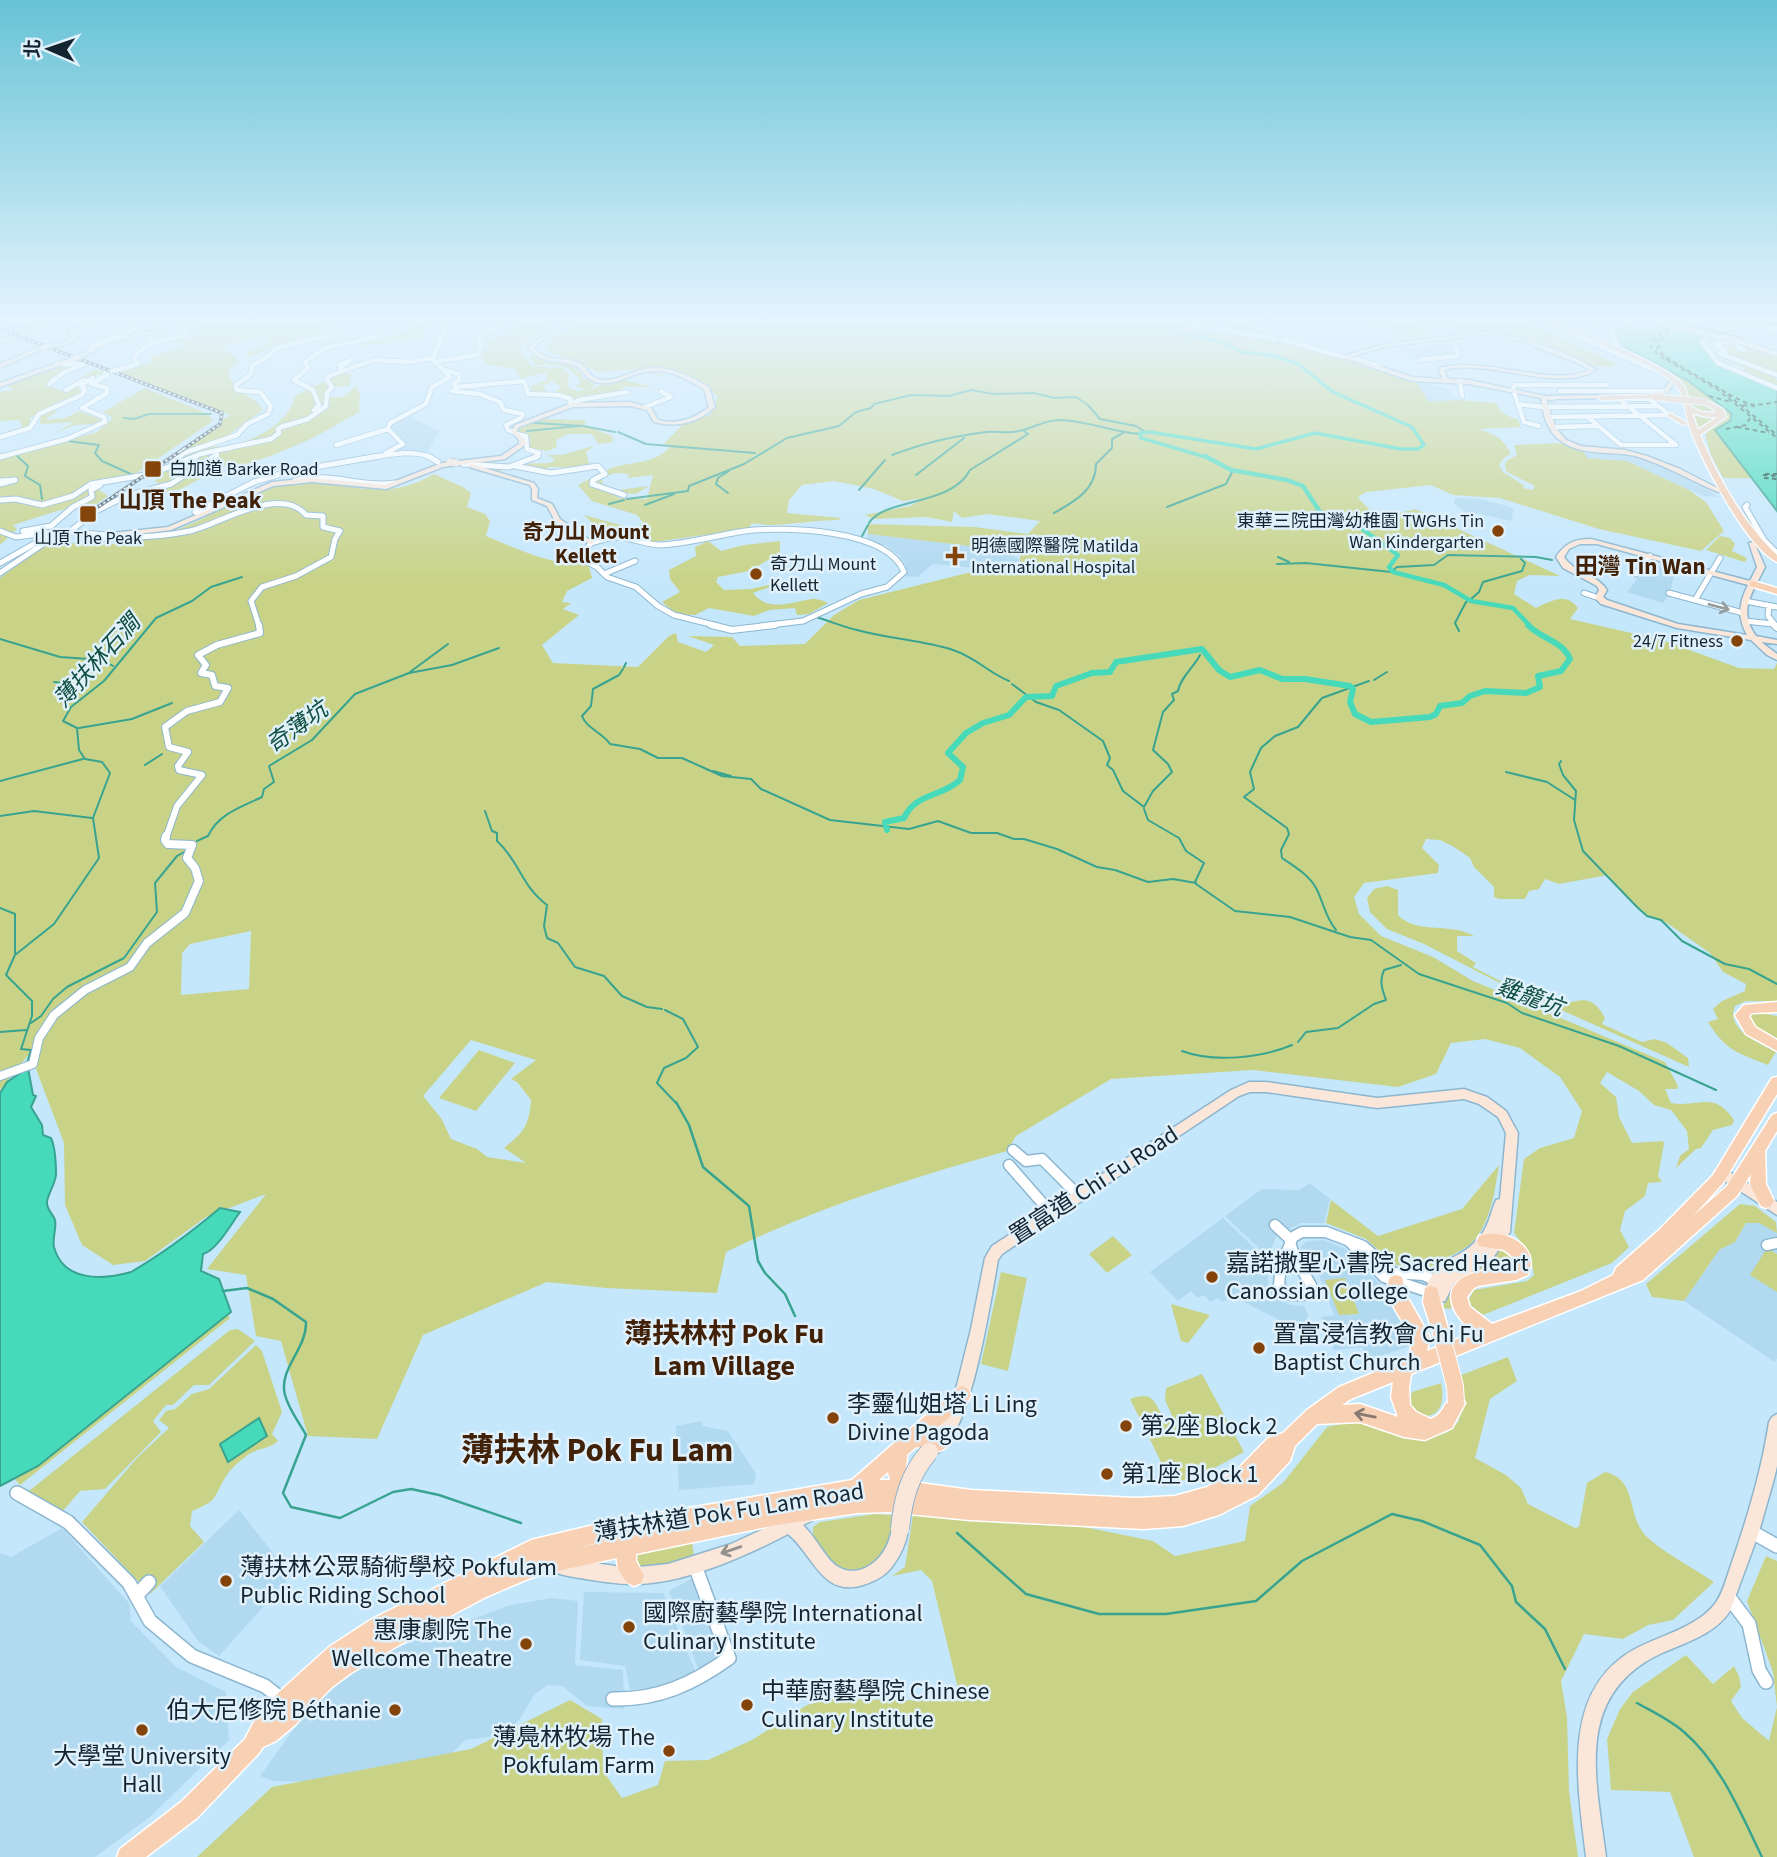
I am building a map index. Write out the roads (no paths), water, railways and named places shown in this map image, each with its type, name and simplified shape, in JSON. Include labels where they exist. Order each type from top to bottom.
[{"type":"main road","points":[[403,480],[442,465],[506,457],[519,449],[522,441],[515,433],[515,428],[554,410]]},
{"type":"main road","points":[[649,410],[656,421],[672,424],[693,420],[706,410]]},
{"type":"main road","points":[[1548,410],[1561,440],[1578,447],[1646,457],[1720,491]]},
{"type":"main road","points":[[1680,410],[1699,460],[1752,543],[1761,565],[1745,601],[1744,617],[1757,644],[1777,658]]},
{"type":"main road","points":[[1689,410],[1703,454],[1714,474],[1755,538],[1777,560]]},
{"type":"main road","points":[[1694,410],[1705,415],[1720,414],[1717,410]]},
{"type":"main road","points":[[1697,434],[1724,415],[1719,410]]},
{"type":"main road","points":[[1670,415],[1685,424]]},
{"type":"main road","points":[[403,480],[412,469],[438,462],[455,463],[533,484],[536,490],[534,499],[550,505],[555,518],[591,543]]},
{"type":"main road","points":[[111,535],[169,529],[266,485],[316,480],[380,488],[455,463]]},
{"type":"main road","points":[[1697,481],[1712,480]]},
{"type":"main road","points":[[1777,591],[1597,542],[1578,541],[1567,545],[1560,557],[1562,561],[1600,585],[1602,590],[1599,598],[1618,607],[1678,626],[1777,642]]},
{"type":"main road","points":[[1752,543],[1777,565]]},
{"type":"main road","points":[[1777,1010],[1754,1007],[1743,1012],[1744,1024],[1758,1036],[1777,1046]]},
{"type":"main road","name":"薄扶林道 Pok Fu Lam Road","points":[[1620,1280],[1622,1273],[1664,1236],[1722,1172],[1777,1082]]},
{"type":"main road","name":"置富道 Chi Fu Road","points":[[796,1530],[836,1577],[858,1579],[874,1573],[884,1564],[898,1541],[906,1488],[919,1463],[951,1426],[962,1395],[992,1258],[1000,1247],[1240,1090],[1259,1086],[1377,1103],[1458,1094],[1483,1100],[1502,1114],[1511,1129],[1505,1191],[1488,1254],[1438,1288]]},
{"type":"main road","name":"薄扶林道 Pok Fu Lam Road","points":[[128,1857],[189,1810],[257,1739],[274,1732],[288,1706],[319,1668],[356,1639],[513,1556],[558,1541],[630,1537],[815,1509],[888,1503],[970,1511],[1170,1519],[1207,1510],[1252,1489],[1284,1455],[1288,1441],[1312,1416],[1345,1393],[1637,1275],[1726,1197],[1758,1153],[1774,1124]]},
{"type":"main road","points":[[1758,1153],[1758,1184],[1772,1205]]},
{"type":"main road","points":[[1722,1172],[1772,1205]]},
{"type":"main road","points":[[1492,1240],[1518,1252],[1523,1261],[1522,1270],[1473,1281],[1461,1290],[1457,1301],[1463,1313],[1493,1334]]},
{"type":"main road","points":[[1399,1278],[1397,1295],[1422,1337],[1398,1394],[1403,1411],[1416,1423],[1438,1426]]},
{"type":"main road","points":[[1312,1416],[1360,1413],[1411,1430],[1425,1431],[1450,1418],[1456,1403],[1455,1386],[1441,1333],[1438,1288]]},
{"type":"main road","points":[[856,1488],[898,1454],[962,1395]]},
{"type":"main road","points":[[1596,1857],[1586,1758],[1592,1714],[1611,1679],[1628,1663],[1702,1625],[1717,1614],[1728,1596],[1752,1532],[1771,1461],[1777,1422]]},
{"type":"main road","points":[[915,1438],[934,1447]]},
{"type":"main road","name":"薄扶林道 Pok Fu Lam Road","points":[[288,1706],[367,1650],[446,1607],[544,1564],[630,1537],[856,1488],[908,1490],[971,1499],[1163,1507],[1200,1499],[1223,1489],[1250,1470],[1274,1444],[1288,1441]]},
{"type":"main road","points":[[898,1454],[897,1474],[908,1490]]},
{"type":"main road","points":[[796,1530],[815,1509]]},
{"type":"main road","name":"薄扶林道 Pok Fu Lam Road","points":[[544,1564],[634,1576],[669,1572],[796,1530]]},
{"type":"main road","points":[[630,1537],[626,1563],[634,1576]]},
{"type":"street","points":[[0,437],[30,428],[41,413],[49,410]]},
{"type":"street","points":[[0,457],[64,440],[106,422],[104,417],[84,410]]},
{"type":"street","points":[[151,474],[178,460],[185,452],[237,435],[247,424],[267,414],[269,410]]},
{"type":"street","points":[[305,420],[315,410]]},
{"type":"street","points":[[0,500],[16,499],[39,506],[73,496],[89,485],[151,474],[187,462],[200,454],[271,439],[279,433],[278,429],[281,427],[305,420],[320,410]]},
{"type":"street","points":[[335,445],[388,429],[396,419],[415,410]]},
{"type":"street","points":[[503,410],[523,414],[521,418],[506,425],[508,430],[526,436],[527,449],[540,454],[530,462],[515,466]]},
{"type":"street","points":[[1519,410],[1525,424],[1539,426]]},
{"type":"street","points":[[1566,410],[1574,417]]},
{"type":"street","points":[[1592,410],[1600,417]]},
{"type":"street","points":[[1588,417],[1621,445],[1676,444],[1633,410]]},
{"type":"street","points":[[1663,410],[1670,415]]},
{"type":"street","points":[[1549,417],[1670,415]]},
{"type":"street","points":[[1554,426],[1598,426]]},
{"type":"street","points":[[0,573],[100,509],[131,494],[170,484],[211,457],[271,443],[287,432],[281,427]]},
{"type":"street","points":[[237,499],[201,513],[195,512],[250,484],[281,474],[364,460],[402,446],[388,429]]},
{"type":"street","points":[[1639,446],[1646,457]]},
{"type":"street","points":[[376,457],[420,454],[438,462]]},
{"type":"street","points":[[486,461],[505,466]]},
{"type":"street","points":[[455,463],[515,466],[551,474],[597,466],[605,474],[591,484],[624,495]]},
{"type":"street","points":[[43,531],[23,531],[51,526],[76,505],[92,497],[93,488],[115,479]]},
{"type":"street","points":[[5,1074],[35,1062],[39,1038],[54,1015],[85,990],[130,967],[156,934],[183,916],[199,887],[195,868],[187,858],[192,845],[168,844],[165,840],[177,806],[202,774],[179,771],[178,766],[188,751],[169,747],[164,730],[169,722],[187,711],[218,704],[228,689],[214,686],[212,676],[201,673],[206,665],[198,656],[217,645],[260,634],[257,615],[252,609],[252,599],[263,587],[296,576],[332,556],[335,539],[340,531],[323,527],[323,516],[306,515],[292,505],[270,504],[212,521],[191,531],[150,537],[107,538],[100,535]]},
{"type":"street","points":[[1747,505],[1745,508],[1764,540],[1777,553]]},
{"type":"street","points":[[792,529],[827,533],[878,546],[897,558],[904,570],[902,575],[887,587],[862,594],[803,621],[734,630],[674,615],[657,606],[636,587],[604,574],[580,558],[591,543],[617,537],[658,545],[752,530],[792,529]]},
{"type":"street","points":[[0,531],[16,537],[63,532],[111,535]]},
{"type":"street","points":[[0,563],[63,532]]},
{"type":"street","points":[[1636,573],[1650,556]]},
{"type":"street","points":[[1695,600],[1720,558]]},
{"type":"street","points":[[604,574],[635,561]]},
{"type":"street","points":[[1584,593],[1599,598]]},
{"type":"street","points":[[1669,593],[1775,627]]},
{"type":"street","points":[[1745,601],[1777,607]]},
{"type":"street","points":[[1769,606],[1768,616],[1775,627]]},
{"type":"street","points":[[1013,1150],[1026,1161]]},
{"type":"street","points":[[1051,1213],[1013,1169],[1026,1161],[1042,1160],[1078,1195]]},
{"type":"street","points":[[1275,1225],[1291,1242],[1301,1269],[1308,1276],[1311,1285],[1304,1295],[1289,1293],[1281,1286],[1280,1261],[1291,1242],[1297,1234],[1311,1231],[1326,1232],[1349,1241],[1384,1278],[1399,1278],[1414,1285],[1438,1288]]},
{"type":"street","points":[[1279,1276],[1288,1267],[1301,1269]]},
{"type":"street","points":[[17,1493],[68,1522],[129,1583],[150,1620],[192,1656],[265,1686],[288,1706]]},
{"type":"street","points":[[1752,1532],[1777,1546]]},
{"type":"street","points":[[612,1699],[635,1701],[657,1696],[700,1679],[729,1658],[694,1563]]},
{"type":"street","points":[[136,1596],[149,1582]]},
{"type":"street","points":[[1728,1596],[1752,1631],[1757,1672],[1766,1682]]},
{"type":"waterway","points":[[627,499],[688,491],[689,486],[744,464],[787,438],[839,426],[856,412],[865,410]]},
{"type":"waterway","points":[[1092,410],[1100,419],[1136,426],[1145,432]]},
{"type":"waterway","points":[[1208,458],[1141,438],[1140,433],[1150,432],[1256,449],[1315,433],[1401,449],[1418,449],[1424,445],[1412,427],[1373,410]]},
{"type":"waterway","points":[[124,418],[134,419],[149,414],[211,414]]},
{"type":"waterway","points":[[892,455],[950,438],[986,432],[1015,432],[1055,420],[1081,422],[1140,434]]},
{"type":"waterway","points":[[535,423],[583,426],[615,432]]},
{"type":"waterway","points":[[527,431],[578,426]]},
{"type":"waterway","points":[[869,523],[889,509],[949,490],[961,482],[970,470],[1028,434],[1024,431]]},
{"type":"waterway","points":[[618,432],[646,444],[755,453]]},
{"type":"waterway","points":[[1054,513],[1076,500],[1088,488],[1096,464],[1112,448],[1112,439],[1123,433]]},
{"type":"waterway","points":[[916,475],[964,438]]},
{"type":"waterway","points":[[67,441],[99,445],[95,453],[102,461],[133,475]]},
{"type":"waterway","points":[[16,455],[28,466],[25,476],[40,485],[42,499]]},
{"type":"waterway","points":[[1208,458],[1231,470],[1287,480],[1303,486],[1320,512],[1354,523],[1398,555],[1389,567],[1393,572],[1444,585],[1471,601],[1513,608],[1530,626]]},
{"type":"waterway","points":[[859,490],[885,460]]},
{"type":"waterway","points":[[1167,507],[1226,484],[1233,470]]},
{"type":"waterway","points":[[728,493],[716,484],[718,478],[729,471]]},
{"type":"waterway","points":[[645,505],[674,494]]},
{"type":"waterway","points":[[609,504],[624,500]]},
{"type":"waterway","points":[[862,536],[868,525]]},
{"type":"waterway","points":[[1277,564],[1306,563],[1391,572],[1397,567],[1434,565],[1448,555],[1536,557],[1552,560]]},
{"type":"waterway","points":[[1278,557],[1289,562]]},
{"type":"waterway","points":[[1471,599],[1479,592],[1483,582],[1522,571],[1525,563],[1521,559]]},
{"type":"waterway","name":"薄扶林石澗","points":[[27,1063],[31,1050],[21,1049],[32,1016],[32,1001],[6,975],[15,955],[54,924],[99,858],[93,818],[110,773],[102,762],[85,759],[79,750],[77,728],[63,721],[71,707],[104,681],[156,618],[192,601],[211,587],[242,577]]},
{"type":"waterway","points":[[1459,631],[1455,623],[1466,602],[1470,600]]},
{"type":"waterway","points":[[816,617],[869,633],[953,650],[1009,681]]},
{"type":"waterway","points":[[887,830],[885,822],[904,818],[922,799],[945,790],[960,780],[963,767],[948,753],[966,733],[983,723],[1009,715],[1026,697],[1052,696],[1056,686],[1092,673],[1110,672],[1116,662],[1202,649],[1219,670],[1230,677],[1260,670],[1282,679],[1305,679],[1350,686],[1353,689],[1350,702],[1355,714],[1371,722],[1430,717],[1436,714],[1440,706],[1462,703],[1470,696],[1485,691],[1526,693],[1540,687],[1538,676],[1561,671],[1570,659],[1567,653],[1528,625]]},
{"type":"waterway","points":[[0,639],[60,657],[103,660],[113,666]]},
{"type":"waterway","points":[[410,672],[448,644]]},
{"type":"waterway","name":"奇薄坑","points":[[197,841],[208,836],[224,817],[262,797],[264,789],[274,782],[269,766],[312,740],[355,694],[409,673],[452,665],[499,648]]},
{"type":"waterway","points":[[1012,684],[1036,702],[1059,710],[1103,741],[1110,758],[1107,765],[1113,770],[1123,791],[1144,807],[1153,791],[1172,772],[1168,764],[1153,750],[1163,712],[1174,700],[1172,694],[1178,691],[1181,682],[1200,655]]},
{"type":"waterway","name":"雞籠坑","points":[[624,667],[626,663]]},
{"type":"waterway","points":[[623,669],[619,675],[593,689],[591,706],[582,716],[587,724],[610,744],[640,749],[658,758],[682,758],[722,776],[751,779],[761,789],[830,820],[909,829],[938,821],[971,833],[997,833],[1014,839],[1024,839],[1057,849],[1097,867],[1115,870],[1148,882],[1173,879],[1196,883]]},
{"type":"waterway","points":[[1374,680],[1387,672]]},
{"type":"waterway","points":[[1336,930],[1313,883],[1282,858],[1281,850],[1289,834],[1287,828],[1244,797],[1254,789],[1250,772],[1261,748],[1275,736],[1298,727],[1322,698],[1369,681]]},
{"type":"waterway","points":[[54,682],[72,684]]},
{"type":"waterway","points":[[79,728],[132,719],[172,703]]},
{"type":"waterway","points":[[145,765],[162,754]]},
{"type":"waterway","points":[[0,781],[83,759]]},
{"type":"waterway","points":[[1561,761],[1559,764],[1563,775],[1576,791],[1574,820],[1583,851],[1637,907],[1647,916],[1661,920],[1682,941],[1725,964],[1749,969],[1777,984]]},
{"type":"waterway","points":[[713,771],[731,776]]},
{"type":"waterway","points":[[1506,772],[1547,782],[1575,800]]},
{"type":"waterway","points":[[1144,809],[1148,820],[1179,838],[1186,851],[1204,863],[1195,882]]},
{"type":"waterway","points":[[0,816],[34,811],[92,818]]},
{"type":"waterway","points":[[485,811],[492,831],[497,833],[497,841],[532,890],[547,905],[544,926],[547,938],[558,943],[575,967],[604,976],[622,996],[647,1007],[662,1009]]},
{"type":"waterway","points":[[31,1023],[41,1016],[53,999],[67,987],[124,958],[157,912],[155,883],[177,856],[186,851]]},
{"type":"waterway","name":"雞籠坑","points":[[1196,884],[1235,911],[1290,917],[1350,937],[1371,940],[1419,974],[1507,1003],[1522,1013],[1619,1046],[1716,1090]]},
{"type":"waterway","points":[[0,908],[15,914],[15,953]]},
{"type":"waterway","points":[[1298,1042],[1306,1032],[1338,1028],[1374,1004],[1386,1000],[1382,989],[1382,974],[1384,970],[1401,965]]},
{"type":"waterway","points":[[665,1010],[683,1019],[698,1047],[686,1058],[664,1068],[657,1083],[677,1104]]},
{"type":"waterway","points":[[0,1032],[26,1030]]},
{"type":"waterway","points":[[1182,1051],[1223,1058],[1252,1056],[1292,1045]]},
{"type":"waterway","points":[[676,1102],[689,1125],[703,1167],[749,1206],[758,1261],[765,1273],[785,1294],[795,1316]]},
{"type":"waterway","points":[[223,1291],[247,1288],[273,1299],[306,1322],[302,1341],[285,1376],[284,1386],[289,1406],[306,1435],[283,1493],[291,1507],[340,1518],[393,1492],[411,1489],[439,1495],[521,1523]]},
{"type":"waterway","points":[[957,1533],[1026,1594],[1099,1614],[1166,1614],[1256,1601],[1302,1561],[1392,1514],[1422,1521],[1480,1545],[1512,1586],[1516,1602],[1545,1629],[1565,1669]]},
{"type":"waterway","points":[[1637,1703],[1679,1728],[1709,1759],[1729,1790],[1762,1857]]},
{"type":"railway","points":[[178,453],[220,424],[222,413],[213,410]]},
{"type":"railway","points":[[95,509],[185,448]]},
{"type":"place","name":"白加道 Barker Road","points":[[153,469]]},
{"type":"place","name":"山頂 The Peak","points":[[88,514]]},
{"type":"place","name":"東華三院田灣幼稚園 TWGHs Tin Wan Kindergarten","points":[[1498,531]]},
{"type":"place","name":"明德國際醫院 Matilda International Hospital","points":[[955,556]]},
{"type":"place","name":"奇力山 Mount Kellett","points":[[756,574]]},
{"type":"place","name":"24/7 Fitness","points":[[1737,641]]},
{"type":"place","name":"嘉諾撒聖心書院 Sacred Heart Canossian College","points":[[1212,1277]]},
{"type":"place","name":"置富浸信教會 Chi Fu Baptist Church","points":[[1259,1348]]},
{"type":"place","name":"李靈仙姐塔 Li Ling Divine Pagoda","points":[[833,1418]]},
{"type":"place","name":"第2座 Block 2","points":[[1126,1426]]},
{"type":"place","name":"第1座 Block 1","points":[[1107,1474]]},
{"type":"place","name":"薄扶林公眾騎術學校 Pokfulam Public Riding School","points":[[226,1581]]},
{"type":"place","name":"國際廚藝學院 International Culinary Institute","points":[[629,1627]]},
{"type":"place","name":"惠康劇院 The Wellcome Theatre","points":[[526,1644]]},
{"type":"place","name":"中華廚藝學院 Chinese Culinary Institute","points":[[747,1705]]},
{"type":"place","name":"伯大尼修院 Béthanie","points":[[395,1710]]},
{"type":"place","name":"大學堂 University Hall","points":[[142,1730]]},
{"type":"place","name":"薄鳧林牧場 The Pokfulam Farm","points":[[669,1751]]},
{"type":"district","name":"山頂 The Peak","points":[[190,500]]},
{"type":"district","name":"奇力山 Mount Kellett","points":[[586,544]]},
{"type":"district","name":"田灣 Tin Wan","points":[[1640,566]]},
{"type":"district","name":"薄扶林村 Pok Fu Lam Village","points":[[724,1350]]},
{"type":"district","name":"薄扶林 Pok Fu Lam","points":[[597,1450]]}]
